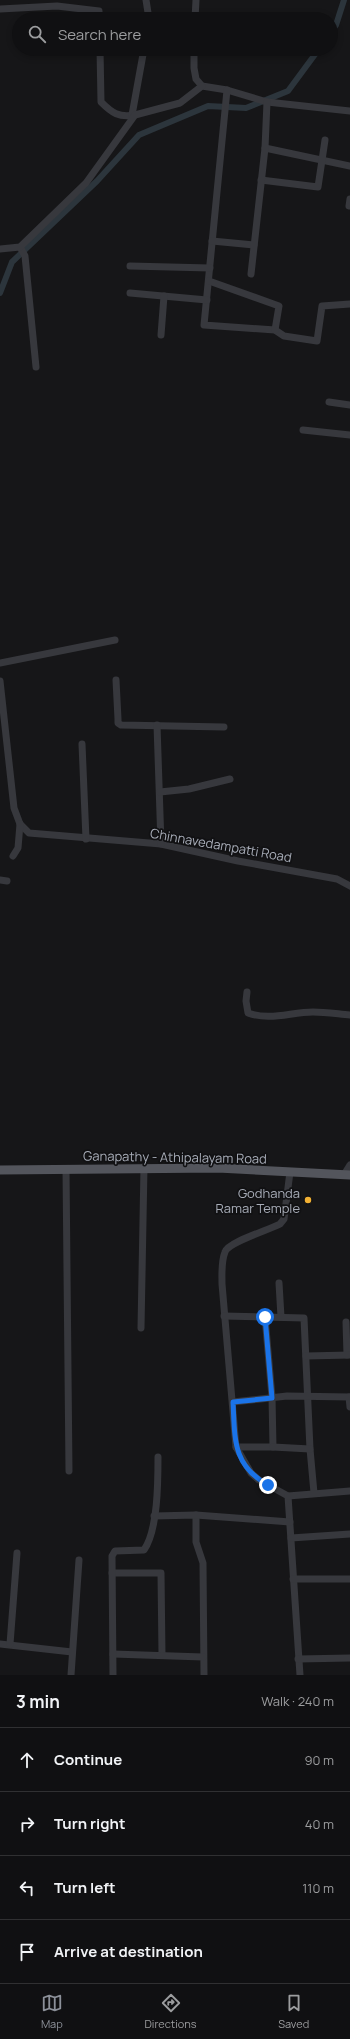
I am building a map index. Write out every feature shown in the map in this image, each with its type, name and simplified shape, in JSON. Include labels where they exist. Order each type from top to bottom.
[{"type":"main road","name":"Ganapathy - Athipalayam Road","points":[[0,1170],[218,1168],[290,1172],[348,1171]]},
{"type":"street","points":[[146,0],[148,12]]},
{"type":"street","points":[[195,12],[196,0]]},
{"type":"street","points":[[0,9],[57,6],[99,12]]},
{"type":"street","points":[[100,56],[101,102],[114,114],[124,117],[180,103],[202,86]]},
{"type":"street","points":[[0,249],[20,247],[86,183],[134,115],[143,56]]},
{"type":"street","points":[[194,56],[196,79],[202,86],[245,95],[267,102],[350,111]]},
{"type":"street","points":[[226,92],[204,325],[275,330],[284,336],[317,341],[322,306],[350,304]]},
{"type":"street","points":[[251,274],[264,148],[267,102]]},
{"type":"street","points":[[261,180],[318,187],[325,140]]},
{"type":"street","points":[[264,148],[350,166]]},
{"type":"street","points":[[212,241],[254,245]]},
{"type":"street","points":[[20,247],[25,256],[36,367]]},
{"type":"street","points":[[130,266],[210,268]]},
{"type":"street","points":[[209,281],[279,306],[275,330]]},
{"type":"street","points":[[130,293],[207,300]]},
{"type":"street","points":[[161,335],[164,296]]},
{"type":"street","points":[[329,402],[350,405]]},
{"type":"street","points":[[303,430],[350,435]]},
{"type":"street","points":[[0,663],[115,640]]},
{"type":"street","points":[[116,680],[118,723],[224,727]]},
{"type":"street","points":[[0,681],[14,808],[20,824],[18,848],[13,856]]},
{"type":"street","points":[[157,725],[161,844]]},
{"type":"street","points":[[82,744],[86,839]]},
{"type":"street","points":[[160,792],[189,789],[230,779]]},
{"type":"street","name":"Chinnavedampatti Road","points":[[20,824],[29,834],[161,844],[238,861],[337,879],[350,886]]},
{"type":"street","points":[[247,992],[246,1001],[248,1013],[257,1016],[268,1017],[313,1012],[350,1015]]},
{"type":"street","points":[[141,1328],[144,1168]]},
{"type":"street","points":[[66,1169],[69,1471]]},
{"type":"street","points":[[290,1172],[287,1205],[284,1219],[280,1224],[232,1244],[225,1251],[222,1264],[224,1316],[236,1447],[251,1473],[288,1496],[350,1491]]},
{"type":"street","points":[[279,1283],[281,1317]]},
{"type":"street","points":[[224,1316],[304,1318],[307,1398],[314,1493]]},
{"type":"street","points":[[265,1317],[272,1398],[273,1447]]},
{"type":"street","points":[[306,1356],[349,1355],[346,1322]]},
{"type":"street","points":[[233,1402],[272,1398],[350,1397],[350,1407]]},
{"type":"street","points":[[236,1447],[310,1449]]},
{"type":"street","points":[[113,1675],[112,1556],[115,1551],[144,1550],[150,1541],[158,1487],[158,1457]]},
{"type":"street","points":[[288,1496],[300,1675]]},
{"type":"street","points":[[154,1516],[196,1515],[290,1522]]},
{"type":"street","points":[[196,1515],[196,1542],[202,1563],[204,1675]]},
{"type":"street","points":[[291,1538],[350,1534]]},
{"type":"street","points":[[10,1644],[17,1553]]},
{"type":"street","points":[[71,1675],[79,1560]]},
{"type":"street","points":[[112,1573],[161,1573],[162,1655]]},
{"type":"street","points":[[293,1579],[350,1579]]},
{"type":"street","points":[[0,1644],[72,1652]]},
{"type":"street","points":[[113,1654],[203,1657]]},
{"type":"street","points":[[298,1658],[350,1658]]},
{"type":"waterway","points":[[338,19],[344,0]]},
{"type":"waterway","points":[[0,293],[12,262],[97,181],[139,135],[208,106],[246,108],[288,91],[314,56]]},
{"type":"place","name":"Godhanda Ramar Temple","points":[[308,1200]]},
{"type":"route","points":[[265,1317],[272,1398],[233,1402],[236,1447],[251,1473],[268,1485]]}]
